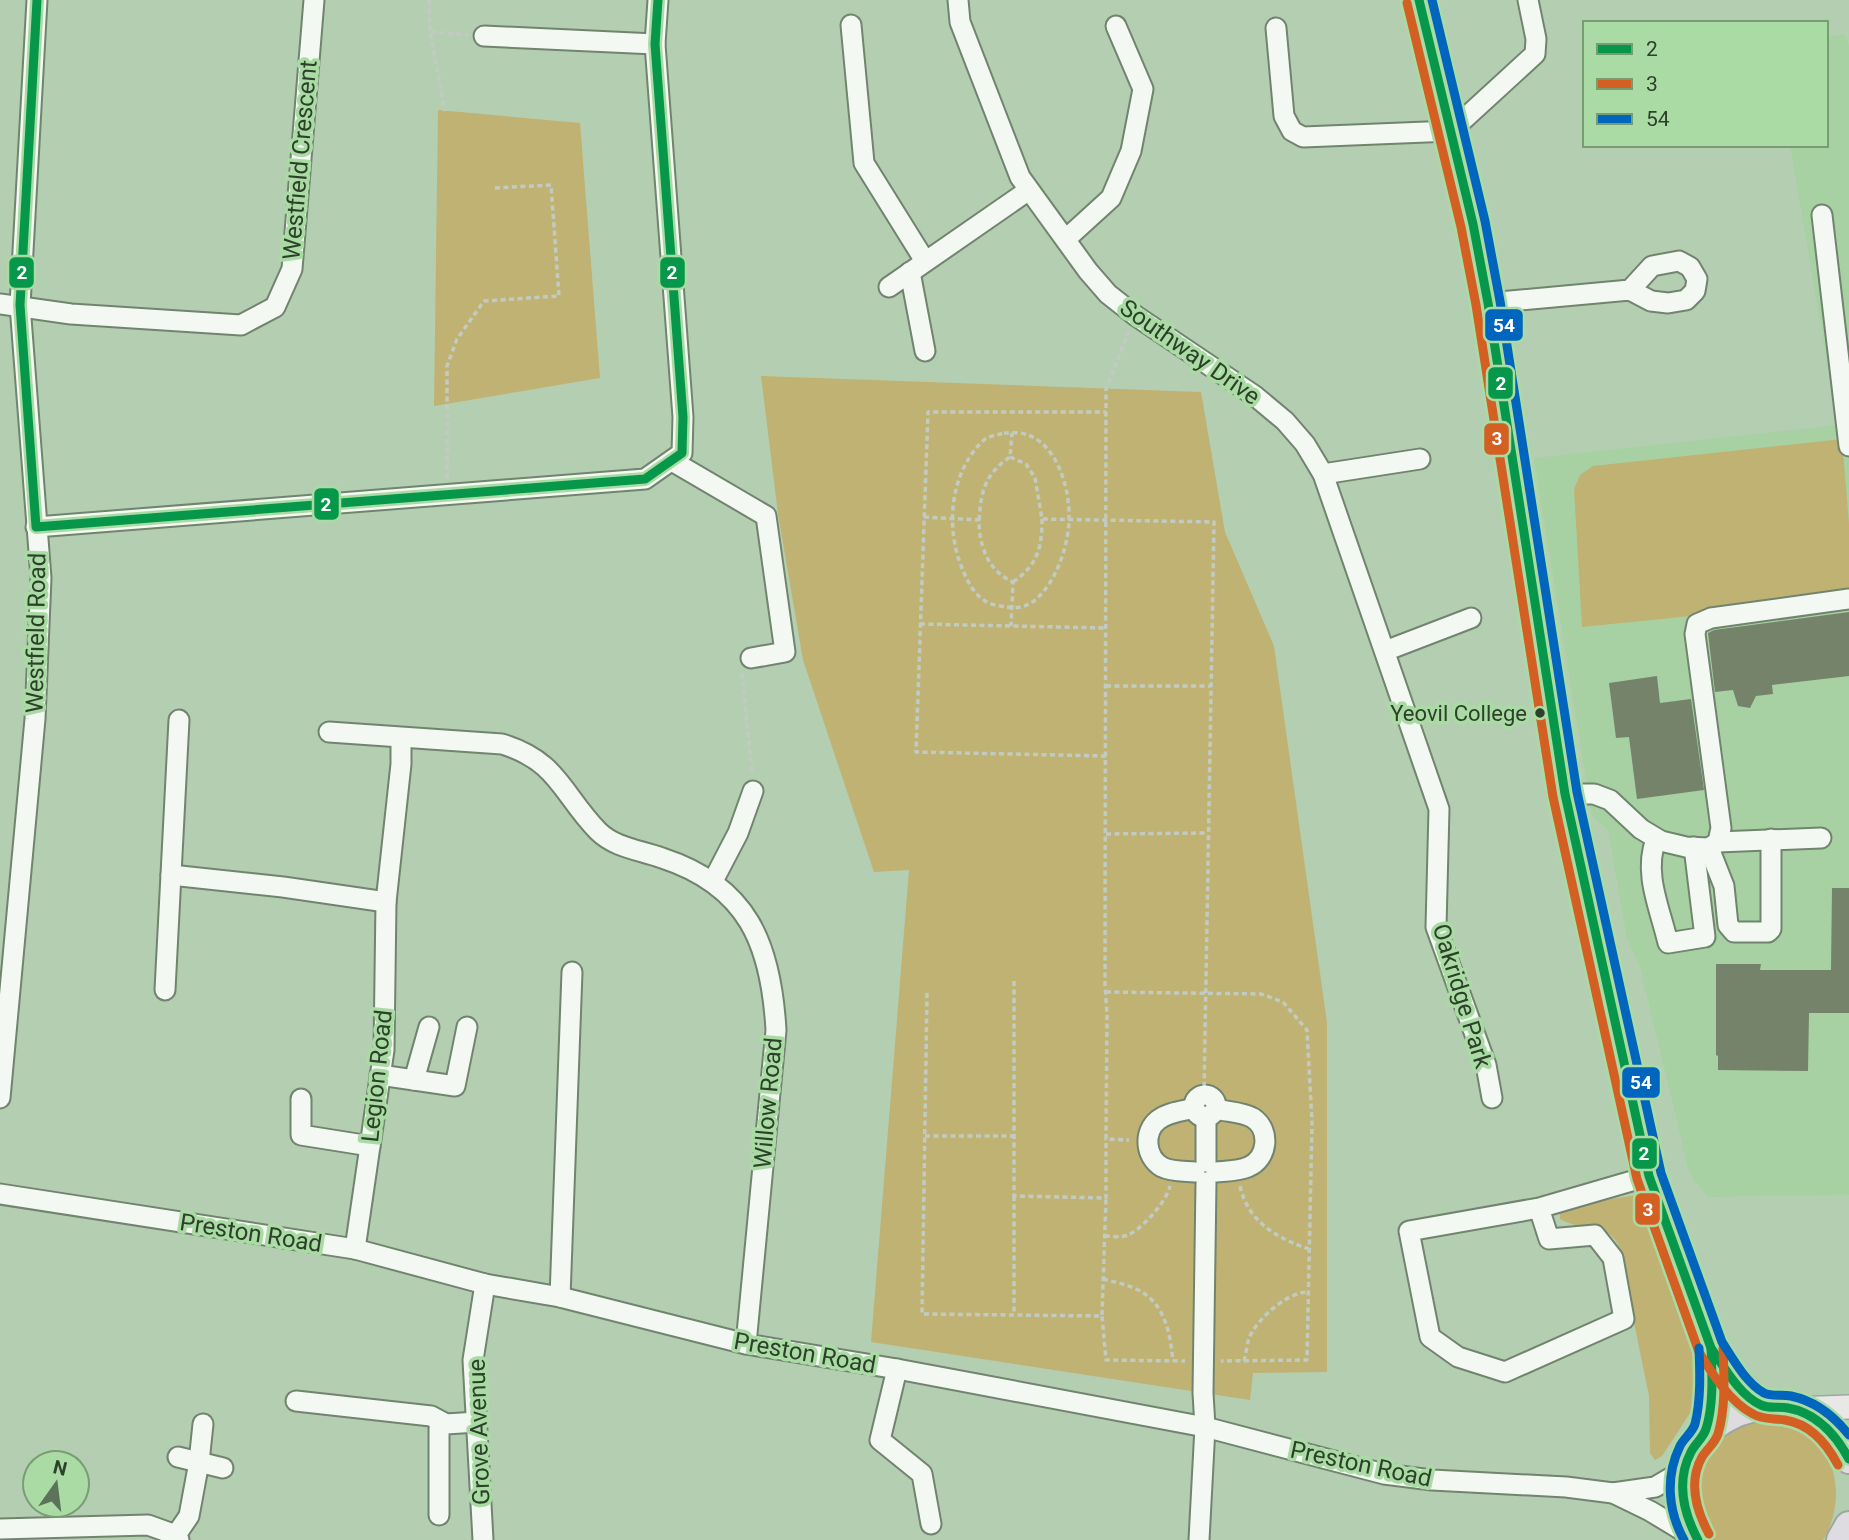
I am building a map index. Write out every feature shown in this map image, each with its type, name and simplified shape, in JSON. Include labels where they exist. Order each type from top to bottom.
[{"type":"highway","points":[[1419,0],[1473,224],[1488,303],[1565,794],[1596,925],[1649,1176],[1711,1348],[1730,1375],[1762,1406]]},
{"type":"highway","points":[[1705,1434],[1712,1387],[1711,1348]]},
{"type":"highway","points":[[1698,1540],[1683,1506],[1681,1485],[1684,1470],[1693,1449],[1705,1434],[1717,1423],[1738,1411],[1762,1406],[1794,1409],[1818,1420],[1826,1427],[1849,1459]]},
{"type":"highway","points":[[1841,1540],[1849,1525]]},
{"type":"main road","points":[[1794,1409],[1849,1406]]},
{"type":"street","name":"Westfield Road","points":[[0,1098],[35,719],[41,578],[10,304],[37,0]]},
{"type":"street","name":"Westfield Crescent","points":[[10,304],[71,314],[241,325],[275,307],[292,269],[314,0]]},
{"type":"street","points":[[36,527],[645,479],[682,453],[683,416],[655,44],[658,0]]},
{"type":"street","name":"Southway Drive","points":[[958,0],[960,22],[1020,177],[1087,271],[1108,294],[1136,317],[1255,396],[1285,421],[1305,444],[1323,474],[1385,652]]},
{"type":"street","points":[[1276,28],[1284,116],[1292,131],[1303,137],[1451,131],[1535,54],[1536,39],[1528,0]]},
{"type":"street","points":[[851,25],[864,163],[917,267],[925,351]]},
{"type":"street","points":[[1066,239],[1111,198],[1131,151],[1143,89],[1116,26]]},
{"type":"street","points":[[484,36],[655,44]]},
{"type":"street","points":[[889,287],[1030,190]]},
{"type":"street","points":[[1822,215],[1849,446]]},
{"type":"street","points":[[1488,303],[1630,290]]},
{"type":"street","points":[[1323,474],[1420,459]]},
{"type":"street","points":[[672,461],[766,516],[785,652],[751,658]]},
{"type":"street","points":[[1656,839],[1651,856],[1654,893],[1668,943],[1705,937],[1707,846],[1721,828],[1695,634],[1696,624],[1711,618],[1849,599]]},
{"type":"street","points":[[1385,652],[1471,618]]},
{"type":"street","name":"Oakridge Park","points":[[1385,652],[1440,809],[1436,927],[1486,1065],[1492,1098]]},
{"type":"street","points":[[165,990],[178,720]]},
{"type":"street","name":"Willow Road","points":[[328,732],[502,744],[524,751],[544,765],[599,832],[619,845],[689,867],[713,881],[745,914],[765,954],[773,990],[776,1030],[746,1344]]},
{"type":"street","name":"Legion Road","points":[[355,1249],[384,1050],[386,902],[401,764],[401,738]]},
{"type":"street","points":[[713,881],[738,833],[753,791]]},
{"type":"street","points":[[1565,794],[1594,794],[1610,800],[1641,829],[1656,839],[1675,845],[1707,846],[1771,839],[1821,838]]},
{"type":"street","points":[[1707,846],[1724,886],[1728,925],[1734,932],[1768,933],[1771,929],[1771,839]]},
{"type":"street","points":[[171,875],[386,902]]},
{"type":"street","points":[[560,1297],[572,972]]},
{"type":"street","points":[[414,1080],[429,1027]]},
{"type":"street","points":[[380,1075],[455,1086],[467,1027]]},
{"type":"street","points":[[301,1099],[301,1135],[370,1146]]},
{"type":"street","points":[[1199,1540],[1205,1427],[1205,1107]]},
{"type":"street","points":[[1205,1107],[1251,1116],[1263,1130],[1265,1139],[1261,1157],[1254,1164],[1237,1170],[1206,1172],[1172,1170],[1155,1162],[1150,1154],[1148,1140],[1152,1127],[1166,1115],[1205,1107]]},
{"type":"street","points":[[1539,1208],[1549,1239],[1595,1234],[1613,1258],[1624,1319],[1505,1372],[1458,1357],[1430,1337],[1409,1231],[1539,1208],[1649,1176]]},
{"type":"street","name":"Preston Road","points":[[0,1194],[355,1249],[485,1284],[560,1297],[746,1344],[897,1369],[1205,1427],[1384,1474],[1613,1493],[1655,1487],[1684,1470]]},
{"type":"street","name":"Grove Avenue","points":[[484,1540],[473,1360],[485,1284]]},
{"type":"street","points":[[897,1369],[880,1440],[922,1474],[931,1524]]},
{"type":"street","points":[[296,1401],[431,1416],[446,1424],[477,1422]]},
{"type":"street","points":[[0,1530],[148,1525],[178,1537],[189,1516],[203,1424]]},
{"type":"street","points":[[439,1515],[439,1429],[446,1424]]},
{"type":"street","points":[[178,1457],[223,1468]]},
{"type":"street","name":"Preston Road","points":[[1613,1493],[1650,1511],[1698,1540]]},
{"type":"path","points":[[429,0],[430,32],[445,111]]},
{"type":"path","points":[[430,32],[484,36]]},
{"type":"path","points":[[447,494],[447,366],[457,338],[484,301],[559,296],[551,185],[494,188]]},
{"type":"path","points":[[1136,317],[1106,389],[1106,1198],[1102,1316],[1106,1360],[1203,1361]]},
{"type":"path","points":[[1105,756],[916,752],[928,412],[1106,412]]},
{"type":"path","points":[[1004,433],[1026,434],[1049,449],[1068,496],[1069,520],[1064,551],[1049,585],[1034,604],[1012,608],[987,603],[969,584],[955,552],[953,519],[955,493],[967,461],[986,438],[1004,433]]},
{"type":"path","points":[[1010,457],[1012,433]]},
{"type":"path","points":[[1010,457],[1026,464],[1035,478],[1042,519],[1042,542],[1035,559],[1025,573],[1013,582]]},
{"type":"path","points":[[1010,457],[994,468],[981,495],[979,535],[986,556],[999,576],[1013,582]]},
{"type":"path","points":[[925,517],[979,520]]},
{"type":"path","points":[[1042,519],[1214,522],[1205,1107]]},
{"type":"path","points":[[1012,626],[1013,582]]},
{"type":"path","points":[[920,624],[1106,628]]},
{"type":"path","points":[[751,658],[741,660],[753,791]]},
{"type":"path","points":[[1106,686],[1211,686]]},
{"type":"path","points":[[1106,834],[1209,834]]},
{"type":"path","points":[[1014,981],[1014,1315]]},
{"type":"path","points":[[927,993],[922,1314],[1102,1316]]},
{"type":"path","points":[[925,1136],[1014,1136]]},
{"type":"path","points":[[1106,1139],[1148,1140]]},
{"type":"path","points":[[1105,1236],[1127,1236],[1151,1217],[1168,1192],[1172,1170]]},
{"type":"path","points":[[1237,1170],[1243,1199],[1257,1222],[1287,1241],[1310,1249]]},
{"type":"path","points":[[1014,1196],[1106,1198]]},
{"type":"path","points":[[1103,1279],[1138,1289],[1160,1308],[1170,1334],[1173,1360]]},
{"type":"path","points":[[1244,1360],[1250,1337],[1268,1312],[1300,1292],[1308,1292]]},
{"type":"shaded area","name":"Yeovil College","points":[[1845,34],[1849,46],[1849,1195],[1708,1197],[1689,1172],[1640,966],[1627,939],[1608,830],[1592,816],[1534,458],[1838,425],[1790,147],[1828,147],[1828,37]]},
{"type":"shaded area","points":[[438,110],[580,123],[600,378],[434,406]]},
{"type":"shaded area","points":[[761,376],[1201,392],[1225,532],[1274,646],[1327,1023],[1327,1372],[1253,1373],[1250,1400],[871,1342],[909,870],[874,872],[803,660],[778,514]]},
{"type":"shaded area","points":[[1842,439],[1849,524],[1849,600],[1582,627],[1574,489],[1580,475],[1593,466]]},
{"type":"shaded area","points":[[1638,1195],[1644,1198],[1698,1348],[1700,1376],[1690,1413],[1662,1456],[1655,1460],[1650,1453],[1649,1396],[1618,1244],[1612,1236],[1599,1228],[1560,1219],[1560,1212],[1570,1205]]},
{"type":"shaded area","points":[[1757,1418],[1781,1419],[1802,1428],[1816,1439],[1826,1454],[1836,1487],[1831,1523],[1823,1540],[1713,1540],[1697,1512],[1697,1470],[1720,1436]]},
{"type":"building","points":[[1849,612],[1849,676],[1772,685],[1773,694],[1756,696],[1750,708],[1738,706],[1733,690],[1715,692],[1708,633]]},
{"type":"building","points":[[1657,676],[1660,703],[1691,699],[1704,790],[1637,799],[1629,737],[1616,738],[1609,683]]},
{"type":"building","points":[[1832,888],[1849,888],[1849,1013],[1809,1013],[1808,1071],[1718,1070],[1716,964],[1761,964],[1760,970],[1831,970]]},
{"type":"transit line","name":"2","points":[[37,0],[20,305],[36,527],[645,479],[682,453],[683,417],[655,44],[658,0]]},
{"type":"transit line","name":"2","points":[[1419,0],[1473,224],[1488,303],[1565,794],[1649,1176],[1711,1348],[1727,1372],[1753,1401],[1768,1407],[1785,1407],[1816,1420],[1838,1442],[1849,1459]]},
{"type":"transit line","name":"54","points":[[1432,0],[1485,221],[1577,792],[1661,1173],[1722,1342],[1740,1370],[1764,1393],[1800,1398],[1816,1406],[1849,1435]]},
{"type":"transit line","name":"3","points":[[1407,3],[1461,227],[1476,305],[1553,797],[1637,1179],[1699,1352],[1716,1378],[1729,1395],[1753,1414],[1794,1422],[1810,1430],[1829,1450],[1838,1465]]},
{"type":"transit line","name":"54","points":[[1684,1540],[1672,1506],[1670,1482],[1675,1458],[1692,1430],[1697,1415],[1699,1348]]},
{"type":"transit line","name":"2","points":[[1698,1540],[1688,1519],[1683,1485],[1686,1463],[1705,1432],[1709,1419],[1712,1389],[1711,1348]]},
{"type":"transit line","name":"3","points":[[1709,1534],[1697,1506],[1695,1476],[1702,1457],[1717,1437],[1721,1424],[1724,1391],[1723,1348]]},
{"type":"place","name":"Yeovil College","points":[[1540,713]]}]
